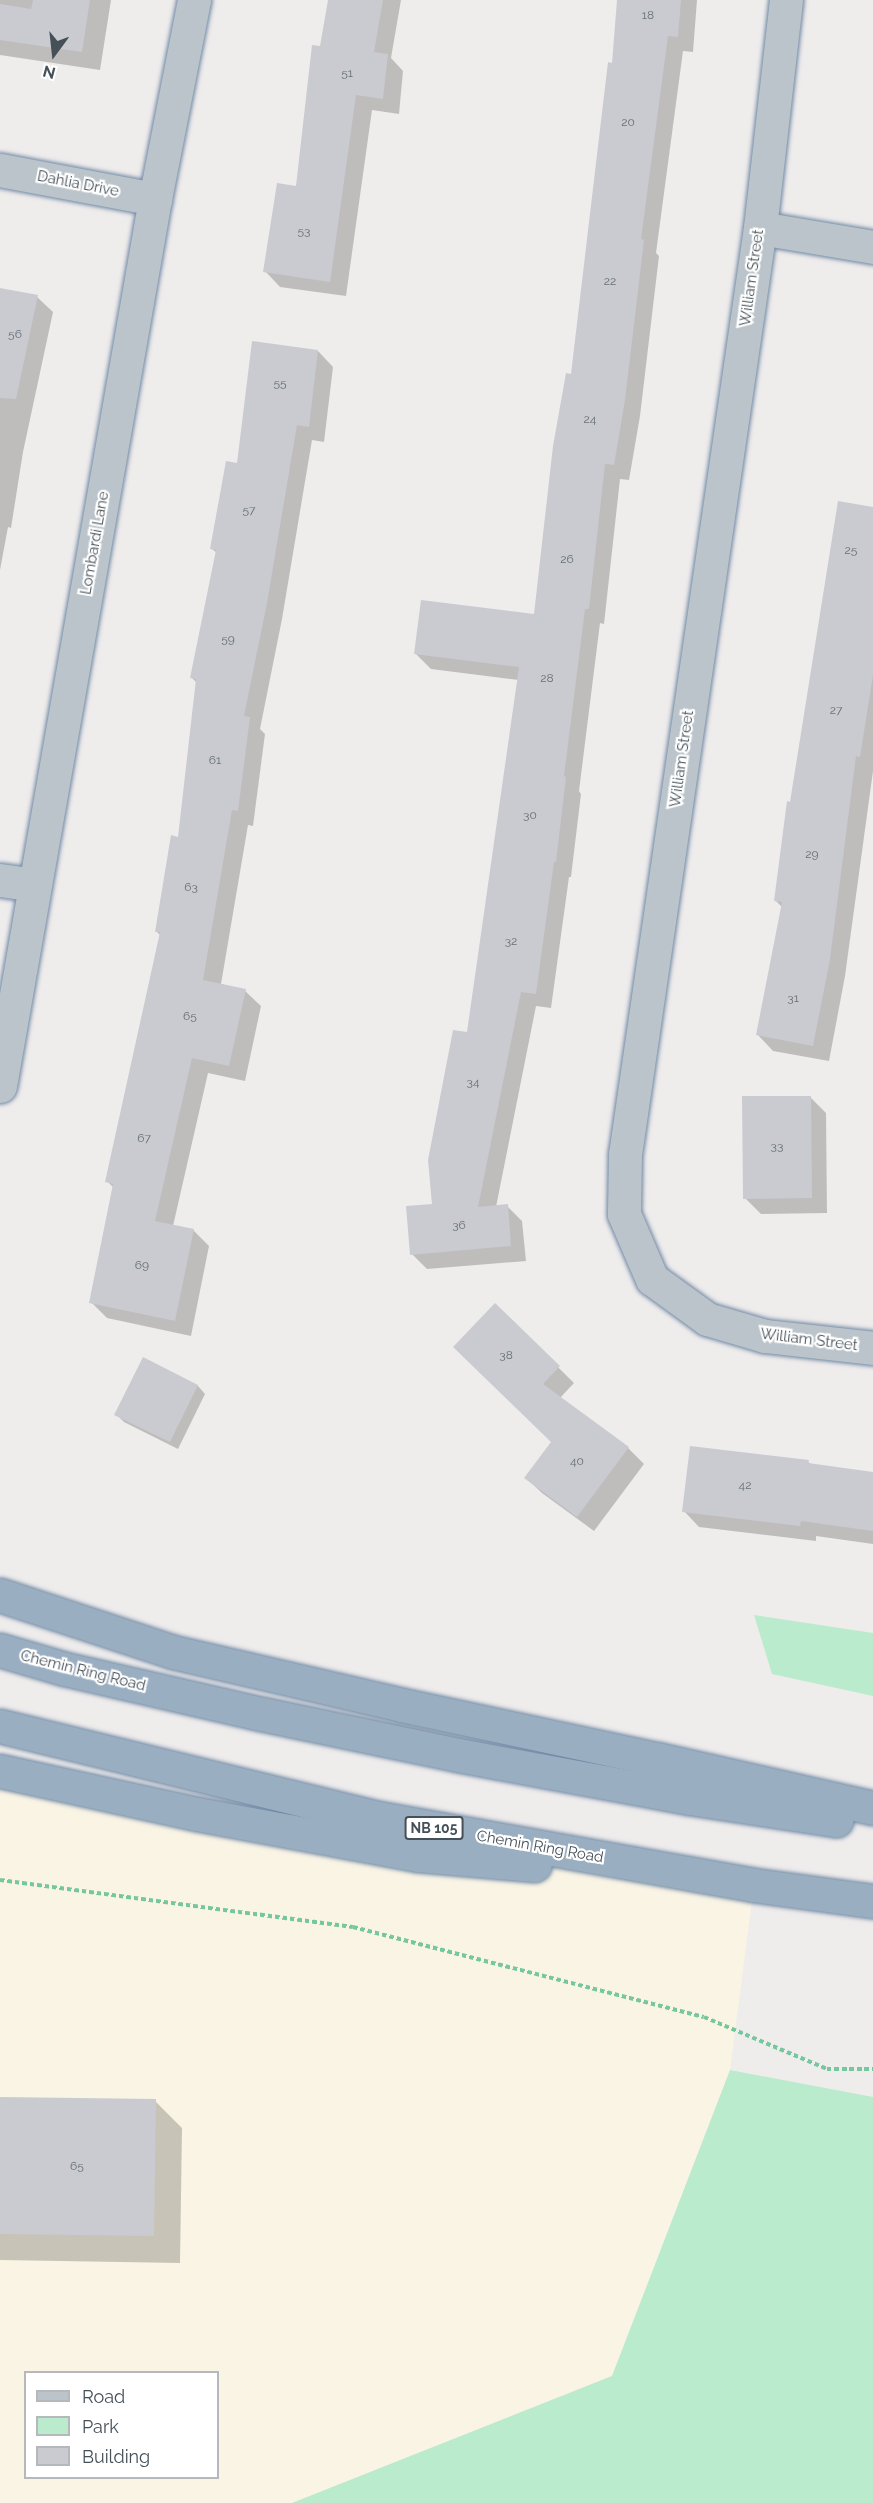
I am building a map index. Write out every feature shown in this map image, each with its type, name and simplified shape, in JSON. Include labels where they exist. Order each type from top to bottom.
[{"type":"highway","points":[[0,1595],[173,1652],[402,1705],[873,1808]]},
{"type":"highway","name":"Chemin Ring Road","points":[[0,1650],[65,1669],[262,1714],[458,1755],[690,1798],[873,1825]]},
{"type":"highway","name":"Chemin Ring Road","points":[[0,1726],[378,1818],[754,1885],[873,1901]]},
{"type":"highway","points":[[0,1771],[197,1814],[418,1855],[754,1885]]},
{"type":"street","name":"Lombardi Lane","points":[[0,1086],[155,199],[194,0]]},
{"type":"street","name":"William Street","points":[[786,0],[760,228],[625,1154],[624,1214],[652,1279],[707,1319],[765,1336],[873,1348]]},
{"type":"street","name":"Dahlia Drive","points":[[0,170],[155,199]]},
{"type":"street","points":[[760,228],[873,247]]},
{"type":"street","points":[[0,880],[36,885]]},
{"type":"path","points":[[0,1880],[353,1927],[704,2018],[827,2068],[873,2069]]},
{"type":"shaded area","points":[[0,1771],[418,1855],[754,1885],[730,2070],[612,2376],[292,2503],[0,2503]]},
{"type":"green space","points":[[754,1615],[873,1633],[873,1696],[772,1674]]},
{"type":"green space","points":[[730,2070],[873,2097],[873,2503],[292,2503],[612,2376]]},
{"type":"building","points":[[33,0],[90,0],[82,52],[0,40],[0,4],[31,9]]},
{"type":"building","points":[[328,0],[383,0],[374,52],[388,54],[383,99],[356,95],[330,282],[263,272],[277,183],[296,186],[312,45],[320,46]]},
{"type":"building","points":[[617,0],[681,0],[678,37],[668,36],[641,239],[644,240],[625,400],[614,465],[605,464],[589,609],[585,609],[564,776],[566,777],[556,862],[554,862],[536,994],[521,992],[478,1207],[508,1204],[511,1246],[410,1255],[406,1206],[432,1204],[428,1160],[453,1030],[467,1032],[519,667],[414,654],[421,600],[534,614],[553,446],[566,373],[571,374],[608,62],[612,63]]},
{"type":"building","points":[[0,288],[38,295],[16,399],[0,398]]},
{"type":"building","points":[[252,341],[318,350],[309,427],[297,425],[267,603],[244,716],[250,717],[238,811],[232,810],[203,980],[246,989],[229,1066],[192,1058],[155,1221],[194,1229],[175,1321],[89,1303],[113,1184],[105,1182],[160,932],[155,932],[171,835],[178,837],[196,679],[190,678],[216,550],[210,549],[226,461],[237,463]]},
{"type":"building","points":[[838,501],[873,507],[873,675],[860,757],[856,756],[830,959],[813,1046],[756,1035],[782,902],[774,901],[787,801],[790,802]]},
{"type":"building","points":[[742,1096],[811,1096],[812,1198],[743,1199]]},
{"type":"building","points":[[495,1303],[560,1366],[543,1384],[629,1447],[577,1517],[524,1478],[551,1442],[453,1347]]},
{"type":"building","points":[[143,1357],[198,1385],[170,1442],[114,1415]]},
{"type":"building","points":[[690,1446],[809,1460],[808,1463],[873,1472],[873,1531],[801,1521],[800,1526],[682,1512]]},
{"type":"building","points":[[0,2097],[156,2099],[154,2236],[0,2234]]}]
